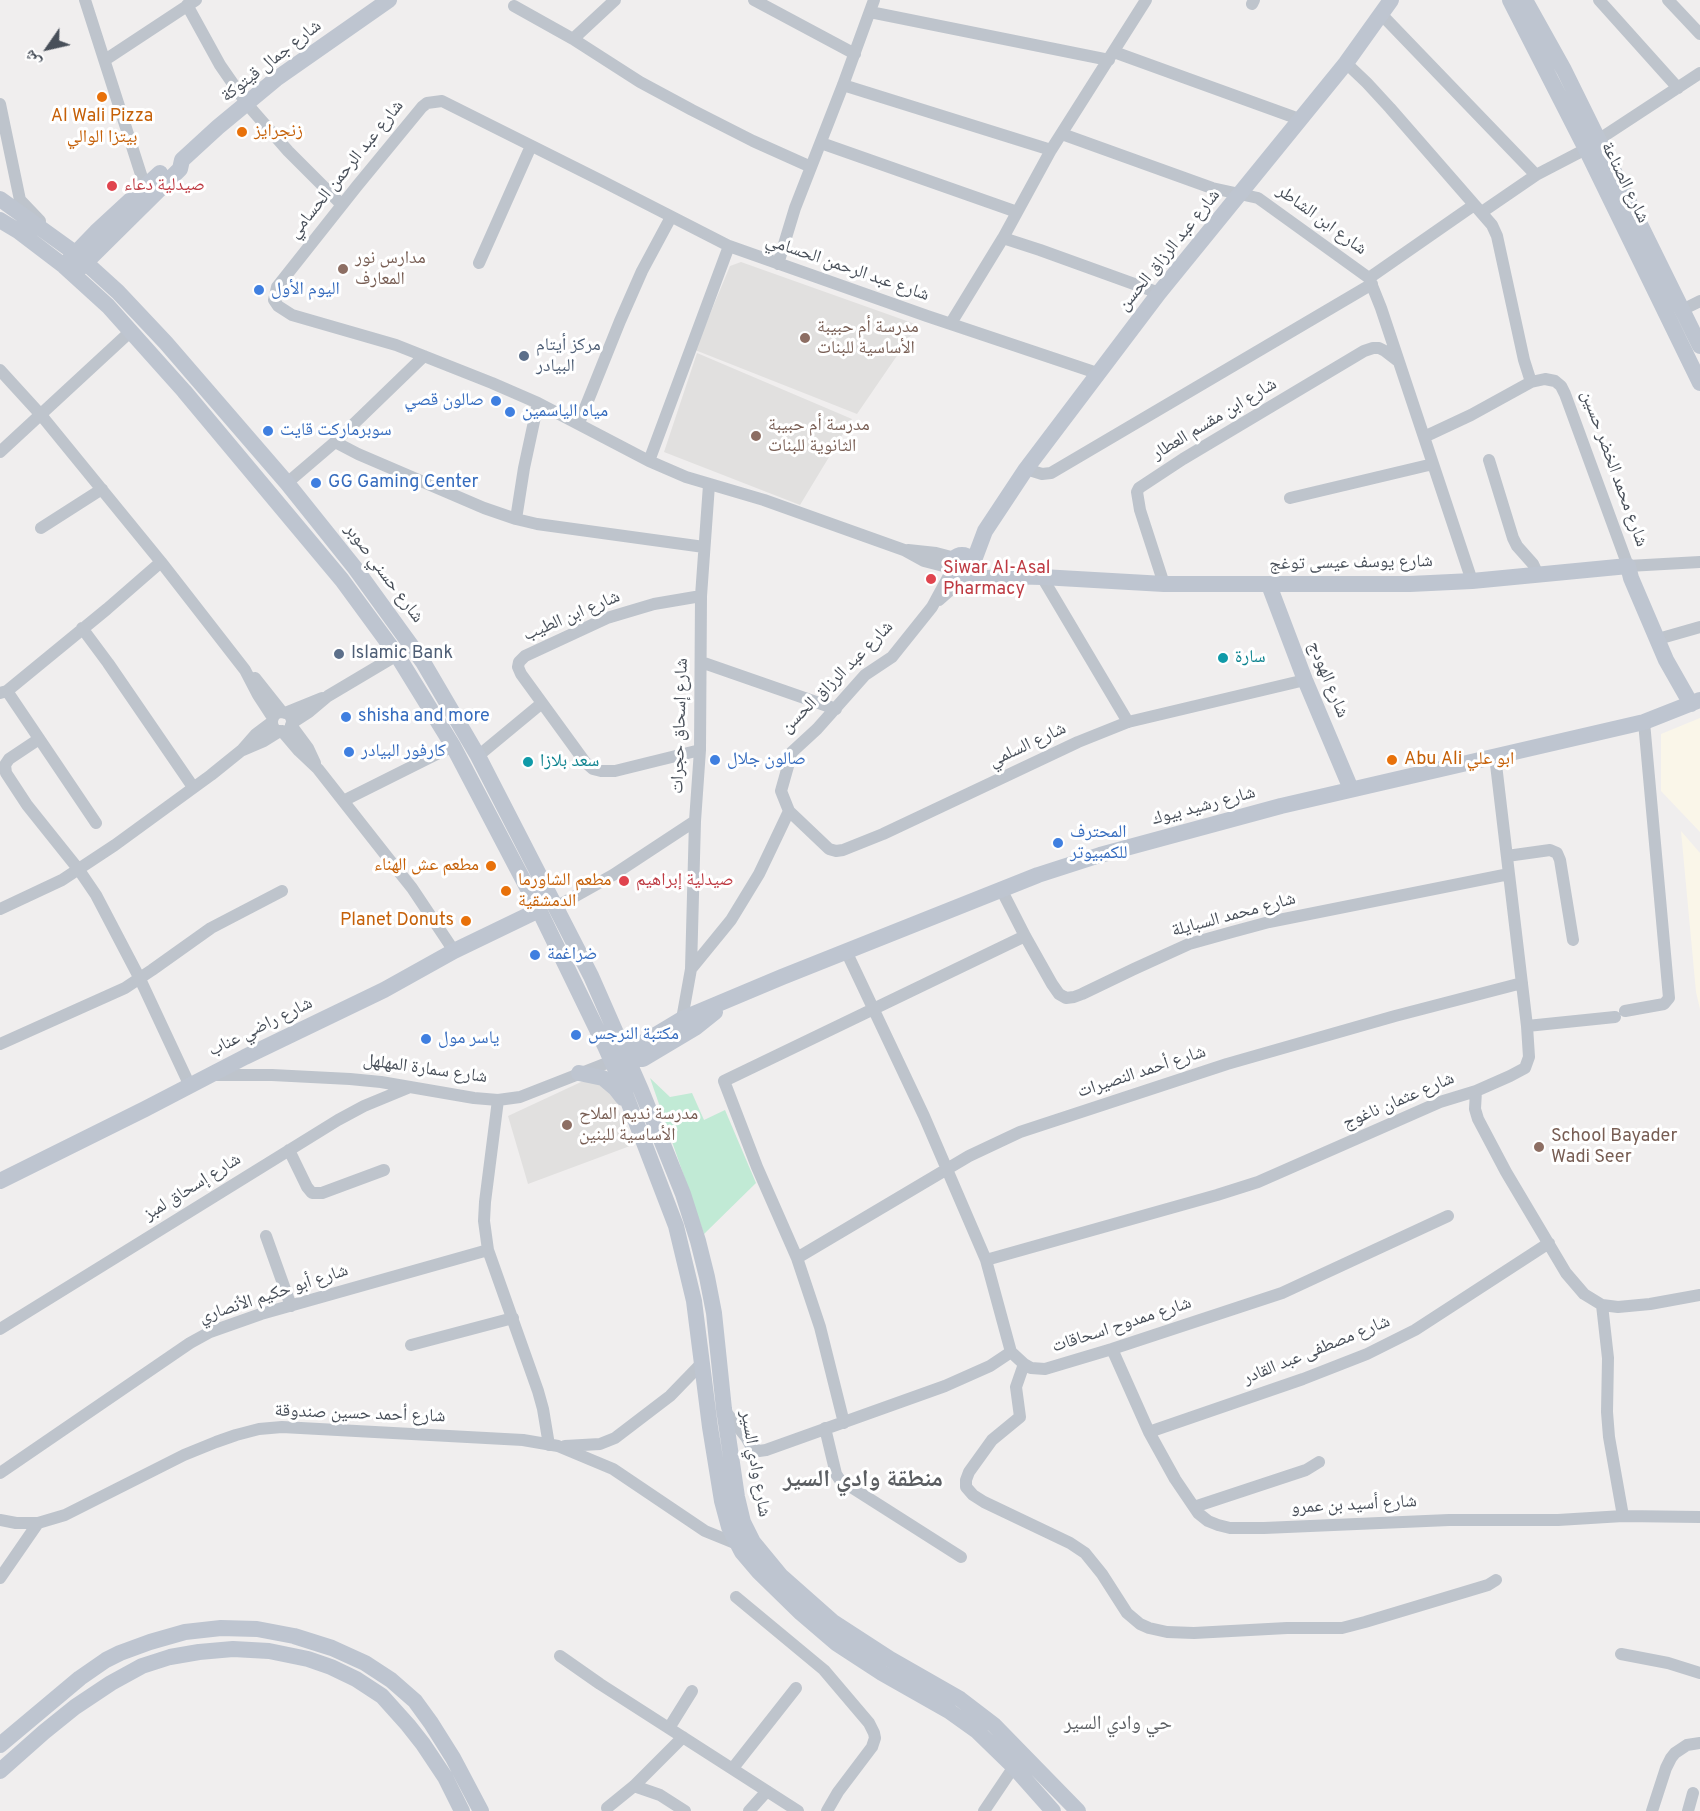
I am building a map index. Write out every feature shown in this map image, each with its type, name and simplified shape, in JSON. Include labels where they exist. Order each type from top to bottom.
[{"type":"main road","name":"شارع عبد الرزاق الحسن","points":[[962,567],[965,547],[985,531],[1026,469],[1097,373],[1346,63],[1391,0]]},
{"type":"main road","name":"شارع الصناعة","points":[[1510,0],[1592,145],[1700,346]]},
{"type":"main road","name":"شارع الصناعة","points":[[1525,0],[1563,70],[1592,145],[1700,383]]},
{"type":"main road","name":"شارع جمال قيتوكة","points":[[69,270],[96,232],[172,161],[182,160],[309,55],[384,1]]},
{"type":"main road","name":"شارع جمال قيتوكة","points":[[80,257],[180,169],[182,160]]},
{"type":"main road","name":"شارع حسني صوبر","points":[[0,199],[80,257],[151,327],[287,483],[355,568],[423,662],[478,756],[591,976],[619,1058]]},
{"type":"main road","name":"شارع حسني صوبر","points":[[0,220],[69,270],[131,331],[342,580],[397,655],[453,746],[619,1058]]},
{"type":"main road","points":[[59,241],[74,242],[96,232]]},
{"type":"main road","name":"شارع يوسف عيسى توغج","points":[[962,567],[989,569],[1003,576],[1164,584],[1269,585],[1472,581],[1628,566]]},
{"type":"main road","name":"شارع محمد الخضر حسين","points":[[1628,566],[1666,660],[1695,702]]},
{"type":"main road","name":"شارع الهودج","points":[[1269,585],[1305,680],[1351,789]]},
{"type":"main road","name":"شارع رشيد بيوك","points":[[619,1058],[682,1019],[1038,875],[1100,855],[1351,789],[1644,722],[1695,702]]},
{"type":"main road","points":[[486,807],[501,799]]},
{"type":"main road","name":"شارع راضي عناب","points":[[0,1181],[384,990],[454,951],[539,910]]},
{"type":"main road","name":"شارع رشيد بيوك","points":[[619,1058],[648,1057],[695,1028],[732,998]]},
{"type":"main road","name":"شارع وادي السير","points":[[619,1058],[629,1105],[676,1226],[694,1301],[718,1482],[729,1527],[833,1622],[890,1659],[960,1699],[994,1725],[1053,1811]]},
{"type":"main road","name":"شارع وادي السير","points":[[619,1058],[675,1172],[698,1241],[714,1313],[724,1409],[743,1522],[743,1541]]},
{"type":"main road","points":[[579,1073],[594,1075],[608,1081],[629,1105]]},
{"type":"main road","points":[[0,1745],[80,1678],[120,1653],[150,1642],[194,1631],[221,1628],[257,1629],[294,1636],[332,1648],[365,1663],[391,1680],[415,1701],[431,1723],[453,1758],[481,1811]]},
{"type":"main road","points":[[0,1771],[75,1707],[142,1666],[170,1657],[199,1652],[233,1649],[269,1651],[308,1659],[332,1667],[382,1696],[423,1744],[445,1777],[462,1811]]},
{"type":"main road","name":"شارع وادي السير","points":[[1018,1760],[1078,1811]]},
{"type":"street","points":[[85,0],[145,187]]},
{"type":"street","points":[[573,39],[615,0]]},
{"type":"street","points":[[754,0],[855,54]]},
{"type":"street","points":[[778,264],[795,208],[874,0]]},
{"type":"street","points":[[951,323],[1003,238],[1052,150],[1146,0]]},
{"type":"street","points":[[1599,0],[1677,88]]},
{"type":"street","points":[[1668,0],[1700,34]]},
{"type":"street","points":[[105,60],[191,3],[220,65],[247,104],[288,151],[342,205]]},
{"type":"street","points":[[514,6],[573,39],[640,82],[753,141],[811,167]]},
{"type":"street","points":[[870,12],[1112,56],[1299,119]]},
{"type":"street","points":[[1381,14],[1536,175]]},
{"type":"street","points":[[1346,63],[1403,122],[1492,225],[1497,236],[1524,360],[1531,382],[1471,415],[1424,437]]},
{"type":"street","name":"شارع ابن الشاطر","points":[[1062,134],[1212,188],[1258,198],[1370,281],[1478,208],[1592,145],[1700,73]]},
{"type":"street","points":[[843,86],[1052,150]]},
{"type":"street","name":"شارع عبد الرحمن الحسامي","points":[[962,567],[936,553],[904,550],[764,500],[709,485],[650,461],[538,403],[424,356],[292,315],[278,306],[274,300],[277,287],[388,147],[427,103],[441,102],[729,246],[1097,373]]},
{"type":"street","points":[[0,104],[20,200],[59,241]]},
{"type":"street","points":[[821,143],[1017,212]]},
{"type":"street","points":[[479,263],[531,146]]},
{"type":"street","points":[[579,423],[624,311],[671,217]]},
{"type":"street","points":[[1003,238],[1159,293]]},
{"type":"street","points":[[650,461],[729,246]]},
{"type":"street","points":[[1026,469],[1042,474],[1051,473],[1370,281],[1472,581]]},
{"type":"street","points":[[1682,310],[1700,301]]},
{"type":"street","points":[[0,452],[131,331]]},
{"type":"street","name":"شارع ابن مقسم العطار","points":[[1164,584],[1138,501],[1139,488],[1183,459],[1364,351],[1379,348],[1398,361]]},
{"type":"street","points":[[287,483],[335,442],[424,356]]},
{"type":"street","points":[[0,370],[41,415],[161,562],[245,670],[255,689],[282,722],[299,751],[318,769],[412,888],[454,951]]},
{"type":"street","name":"شارع محمد الخضر حسين","points":[[1531,382],[1545,379],[1555,381],[1561,386],[1628,566]]},
{"type":"street","points":[[516,519],[538,403]]},
{"type":"street","points":[[335,442],[484,508],[516,519],[537,524],[704,547]]},
{"type":"street","points":[[1489,460],[1513,538],[1538,574]]},
{"type":"street","points":[[1290,498],[1433,464]]},
{"type":"street","name":"شارع إسحاق حجرات","points":[[682,1019],[691,969],[695,821],[700,750],[702,596],[709,485]]},
{"type":"street","points":[[42,528],[102,489]]},
{"type":"street","points":[[96,822],[39,739],[3,692],[107,609],[161,562]]},
{"type":"street","name":"شارع يوسف عيسى توغج","points":[[1628,566],[1700,562]]},
{"type":"street","name":"شارع عبد الرزاق الحسن","points":[[789,811],[781,791],[792,752],[836,709],[865,675],[892,657],[962,567]]},
{"type":"street","points":[[1042,577],[1128,722]]},
{"type":"street","name":"شارع ابن الطيب","points":[[700,750],[615,771],[593,769],[585,762],[520,674],[518,667],[519,662],[525,656],[607,618],[654,604],[702,596]]},
{"type":"street","points":[[1658,639],[1700,627]]},
{"type":"street","points":[[82,628],[194,787]]},
{"type":"street","points":[[0,909],[79,870],[115,846],[242,750],[264,741],[302,705],[328,696],[397,655]]},
{"type":"street","points":[[701,662],[836,709]]},
{"type":"street","name":"شارع السلمي","points":[[789,811],[829,849],[843,850],[883,834],[1078,742],[1128,722],[1305,680]]},
{"type":"street","points":[[478,756],[542,703]]},
{"type":"street","points":[[1527,1026],[1620,1014],[1664,1004],[1669,998],[1644,722]]},
{"type":"street","points":[[39,739],[6,762],[8,776],[96,895],[140,979],[190,1086]]},
{"type":"street","points":[[343,801],[453,746]]},
{"type":"street","name":"شارع عثمان ناغوج","points":[[986,1260],[1258,1182],[1440,1102],[1476,1091],[1525,1068],[1529,1057],[1527,1026],[1495,756]]},
{"type":"street","points":[[691,969],[737,912],[759,874],[789,811]]},
{"type":"street","points":[[556,907],[613,875],[695,821]]},
{"type":"street","points":[[1507,856],[1550,850],[1557,853],[1573,940]]},
{"type":"street","name":"شارع محمد السبايلة","points":[[1001,889],[1059,994],[1066,998],[1074,997],[1189,944],[1269,922],[1509,874]]},
{"type":"street","points":[[0,1044],[111,995],[140,979],[211,928],[282,891]]},
{"type":"street","points":[[844,1423],[819,1327],[797,1258],[753,1158],[724,1081],[1025,936]]},
{"type":"street","points":[[846,951],[948,1168],[986,1260],[1011,1352],[1024,1365],[1016,1388],[1019,1418],[992,1440],[969,1472],[966,1487],[973,1495],[1070,1543],[1085,1553],[1133,1619],[1149,1628],[1167,1632],[1194,1634],[1287,1628],[1342,1628],[1488,1585],[1496,1580]]},
{"type":"street","name":"شارع أحمد النصيرات","points":[[797,1258],[948,1168],[998,1141],[1066,1115],[1299,1043],[1522,983]]},
{"type":"street","name":"شارع سمارة المهلهل","points":[[210,1075],[311,1076],[381,1082],[498,1100],[520,1098],[619,1058]]},
{"type":"street","name":"شارع إسحاق لمبز","points":[[0,1329],[289,1150],[364,1106],[410,1087]]},
{"type":"street","points":[[1476,1091],[1475,1109],[1478,1119],[1529,1214],[1566,1273],[1579,1289],[1590,1299],[1602,1305],[1618,1307],[1700,1295]]},
{"type":"street","points":[[498,1100],[485,1202],[484,1221],[488,1250],[513,1318],[554,1445]]},
{"type":"street","points":[[289,1150],[307,1187],[312,1192],[322,1193],[384,1170]]},
{"type":"street","name":"شارع ممدوح اسحاقات","points":[[1024,1365],[1045,1369],[1282,1293],[1448,1216]]},
{"type":"street","points":[[266,1236],[291,1306]]},
{"type":"street","name":"شارع مصطفى عبد القادر","points":[[1149,1432],[1303,1379],[1367,1354],[1415,1330],[1549,1243]]},
{"type":"street","name":"شارع أبو حكيم الأنصاري","points":[[0,1473],[190,1342],[226,1325],[488,1250]]},
{"type":"street","points":[[1602,1305],[1608,1350],[1609,1437],[1623,1516]]},
{"type":"street","points":[[411,1345],[513,1318]]},
{"type":"street","name":"شارع أسيد بن عمرو","points":[[1113,1349],[1149,1432],[1194,1507],[1201,1516],[1223,1527],[1449,1520],[1558,1520],[1623,1516],[1700,1517]]},
{"type":"street","points":[[724,1409],[752,1448],[759,1451],[766,1450],[971,1375],[1011,1352]]},
{"type":"street","name":"شارع أحمد حسين صندوقة","points":[[0,1520],[38,1523],[65,1515],[184,1455],[236,1435],[259,1429],[282,1427],[523,1440],[554,1445],[600,1444],[615,1438],[670,1396],[702,1363]]},
{"type":"street","points":[[825,1428],[836,1474],[840,1480],[961,1557]]},
{"type":"street","name":"شارع أحمد حسين صندوقة","points":[[554,1445],[613,1469],[705,1531],[743,1541]]},
{"type":"street","points":[[1194,1507],[1306,1470],[1319,1462]]},
{"type":"street","points":[[0,1578],[38,1523]]},
{"type":"street","points":[[736,1598],[824,1670],[870,1723],[875,1738],[872,1747],[838,1792],[827,1811]]},
{"type":"street","points":[[1621,1654],[1668,1663],[1700,1673]]},
{"type":"street","points":[[560,1656],[798,1811]]},
{"type":"street","points":[[733,1768],[796,1688]]},
{"type":"street","points":[[669,1728],[692,1692]]},
{"type":"street","points":[[608,1808],[634,1786],[683,1737]]},
{"type":"street","points":[[1652,1811],[1665,1768],[1675,1753],[1687,1745],[1700,1743]]},
{"type":"street","points":[[984,1811],[1018,1760]]},
{"type":"street","points":[[634,1786],[660,1796],[685,1811]]},
{"type":"street","points":[[749,1811],[767,1791]]},
{"type":"street","points":[[1688,1811],[1693,1793]]},
{"type":"shaded area","name":"مدرسة أم حبيبة الأساسية للبنات","points":[[741,262],[918,325],[857,414],[695,350],[730,266]]},
{"type":"shaded area","name":"مدرسة أم حبيبة الثانوية للبنات","points":[[697,353],[852,419],[800,505],[664,452]]},
{"type":"shaded area","points":[[1700,718],[1700,832],[1661,791],[1661,734]]},
{"type":"shaded area","points":[[1681,831],[1700,853],[1700,1009],[1696,992]]},
{"type":"shaded area","name":"مدرسة نديم الملاح الأساسية للبنين","points":[[596,1081],[615,1098],[630,1146],[528,1184],[508,1116],[581,1082]]},
{"type":"green space","points":[[650,1078],[670,1097],[692,1093],[704,1120],[725,1110],[756,1183],[704,1234]]},
{"type":"place","name":"Al Wali Pizza بيتزا الوالي","points":[[102,97]]},
{"type":"place","name":"زنجرايز","points":[[242,132]]},
{"type":"place","name":"صيدلية دعاء","points":[[112,186]]},
{"type":"place","name":"مدارس نور المعارف","points":[[343,269]]},
{"type":"place","name":"اليوم الأول","points":[[259,290]]},
{"type":"place","name":"مدرسة أم حبيبة الأساسية للبنات","points":[[805,338]]},
{"type":"place","name":"مركز أيتام البيادر","points":[[524,356]]},
{"type":"place","name":"صالون قصي","points":[[496,401]]},
{"type":"place","name":"مياه الياسمين","points":[[510,412]]},
{"type":"place","name":"سوبرماركت قايت","points":[[268,431]]},
{"type":"place","name":"مدرسة أم حبيبة الثانوية للبنات","points":[[756,436]]},
{"type":"place","name":"GG Gaming Center","points":[[316,483]]},
{"type":"place","name":"Siwar Al-Asal Pharmacy","points":[[931,579]]},
{"type":"place","name":"Islamic Bank","points":[[339,654]]},
{"type":"place","name":"سارة","points":[[1223,658]]},
{"type":"place","name":"shisha and more","points":[[346,717]]},
{"type":"place","name":"كارفور البيادر","points":[[349,752]]},
{"type":"place","name":"صالون جلال","points":[[715,760]]},
{"type":"place","name":"Abu Ali ابو علي","points":[[1392,760]]},
{"type":"place","name":"سعد بلازا","points":[[528,762]]},
{"type":"place","name":"المحترف للكمبيوتر","points":[[1058,843]]},
{"type":"place","name":"مطعم عش الهناء","points":[[491,866]]},
{"type":"place","name":"صيدلية إبراهيم","points":[[624,881]]},
{"type":"place","name":"مطعم الشاورما الدمشقية","points":[[506,891]]},
{"type":"place","name":"Planet Donuts","points":[[466,921]]},
{"type":"place","name":"ضراغمة","points":[[535,955]]},
{"type":"place","name":"مكتبة النرجس","points":[[576,1035]]},
{"type":"place","name":"ياسر مول","points":[[426,1039]]},
{"type":"place","name":"مدرسة نديم الملاح الأساسية للبنين","points":[[567,1125]]},
{"type":"place","name":"School Bayader Wadi Seer","points":[[1539,1147]]},
{"type":"district","name":"منطقة وادي السير","points":[[863,1481]]},
{"type":"district","name":"حي وادي السير","points":[[1118,1725]]}]
